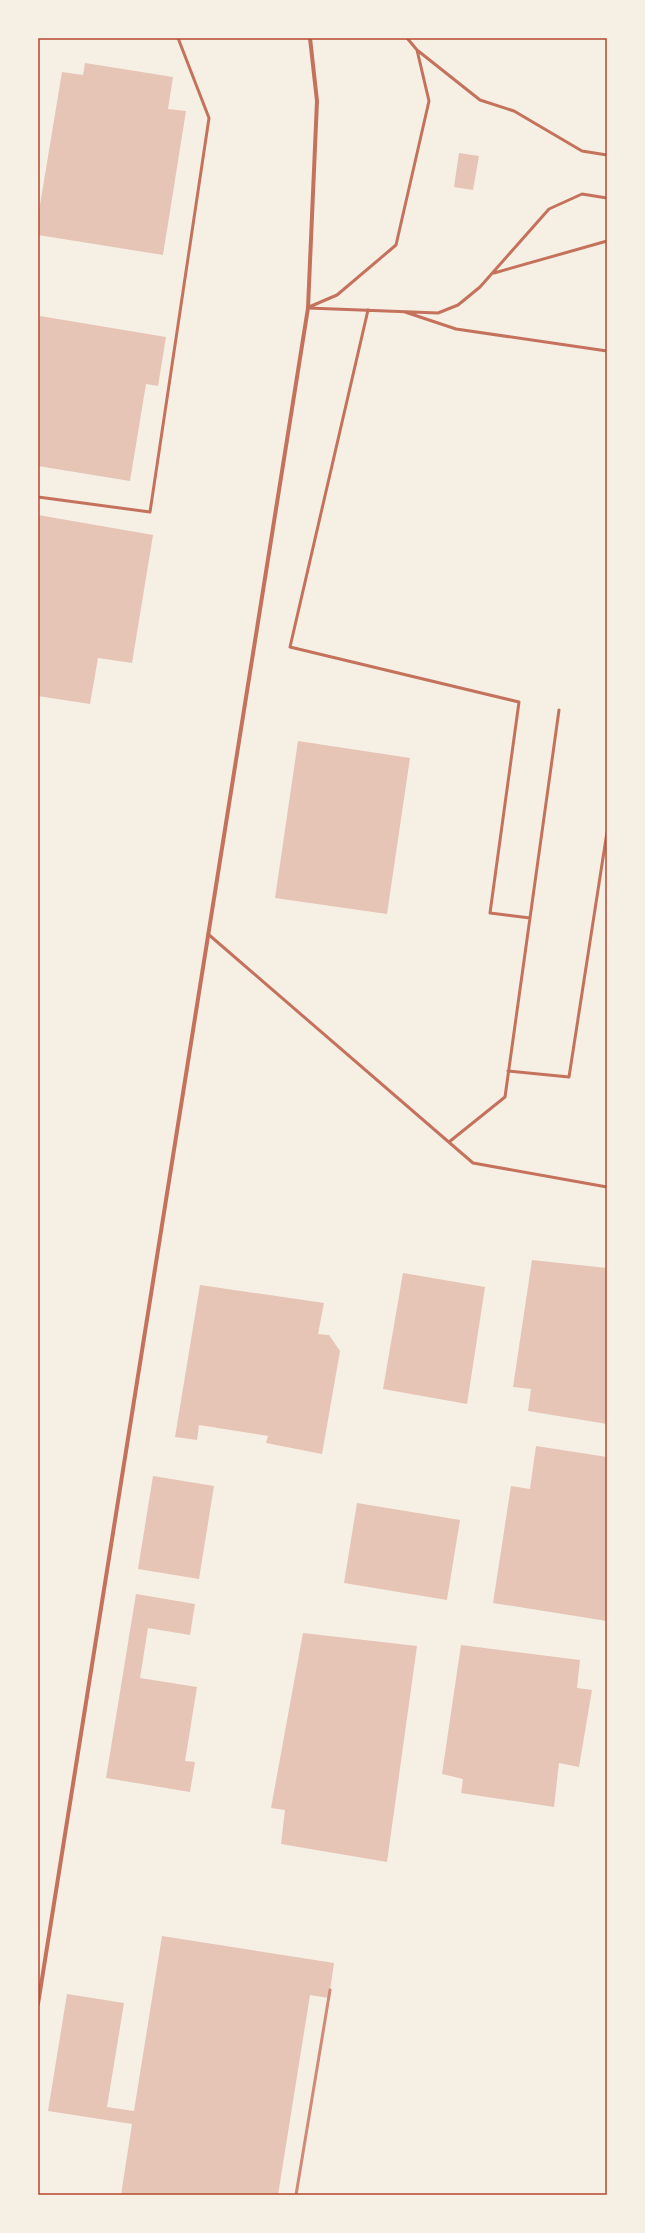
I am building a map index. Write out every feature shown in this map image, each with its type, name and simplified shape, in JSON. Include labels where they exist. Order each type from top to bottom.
[{"type":"street","points":[[38,2004],[308,308],[317,101],[310,38]]},
{"type":"lane","points":[[38,497],[150,512],[209,118],[178,38]]},
{"type":"lane","points":[[407,38],[417,50],[480,100],[514,111],[582,151],[607,155]]},
{"type":"lane","points":[[308,308],[337,295],[396,245],[429,101],[417,50]]},
{"type":"lane","points":[[308,308],[438,313],[458,305],[494,273],[549,210],[582,194],[607,198]]},
{"type":"lane","points":[[494,273],[607,241]]},
{"type":"lane","points":[[368,310],[290,647],[520,702],[490,913],[530,918]]},
{"type":"lane","points":[[400,311],[456,329],[607,350]]},
{"type":"lane","points":[[450,1142],[504,1097],[559,710]]},
{"type":"lane","points":[[508,1071],[569,1077],[607,832]]},
{"type":"lane","points":[[208,933],[473,1163],[607,1186]]},
{"type":"building","points":[[85,63],[173,77],[168,109],[186,111],[163,255],[38,235],[38,217],[62,72],[83,75]]},
{"type":"building","points":[[459,153],[479,156],[473,190],[454,187]]},
{"type":"building","points":[[40,316],[166,337],[158,386],[146,384],[130,481],[38,466],[38,330]]},
{"type":"building","points":[[38,515],[153,535],[132,663],[98,658],[90,704],[38,696]]},
{"type":"building","points":[[298,741],[410,758],[387,914],[275,898]]},
{"type":"building","points":[[532,1260],[607,1268],[607,1424],[528,1411],[531,1389],[513,1387]]},
{"type":"building","points":[[403,1273],[485,1287],[467,1404],[383,1389]]},
{"type":"building","points":[[200,1285],[324,1303],[318,1334],[329,1335],[340,1351],[322,1454],[266,1443],[268,1436],[199,1425],[197,1440],[175,1437]]},
{"type":"building","points":[[536,1446],[607,1457],[607,1621],[493,1603],[511,1486],[530,1489]]},
{"type":"building","points":[[153,1476],[214,1486],[199,1579],[138,1569]]},
{"type":"building","points":[[357,1503],[460,1520],[447,1600],[344,1583]]},
{"type":"building","points":[[136,1594],[195,1604],[190,1635],[148,1628],[140,1678],[197,1687],[185,1761],[195,1762],[190,1792],[106,1778]]},
{"type":"building","points":[[303,1633],[417,1646],[387,1862],[281,1844],[285,1810],[271,1808]]},
{"type":"building","points":[[461,1645],[580,1660],[577,1688],[592,1690],[579,1767],[559,1763],[554,1807],[461,1793],[463,1779],[442,1774]]},
{"type":"building","points":[[162,1936],[334,1963],[329,1998],[310,1995],[278,2195],[121,2195],[132,2124],[48,2111],[67,1994],[124,2003],[107,2107],[134,2111]]},
{"type":"railway","points":[[296,2195],[330,1990]]}]
